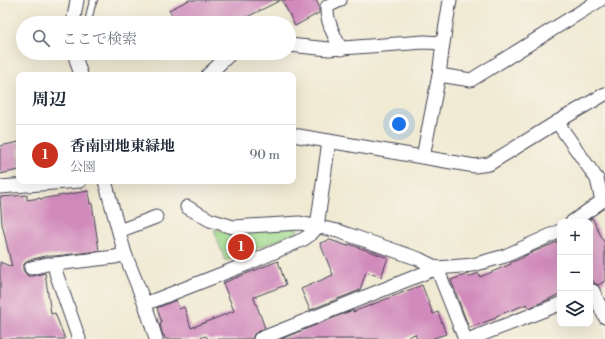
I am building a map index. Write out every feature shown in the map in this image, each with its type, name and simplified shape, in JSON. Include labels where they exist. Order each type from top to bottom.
[{"type":"street","points":[[74,16],[77,0]]},
{"type":"street","points":[[340,0],[327,7],[327,11],[334,35],[341,49]]},
{"type":"street","points":[[423,157],[439,75],[450,0]]},
{"type":"street","points":[[439,75],[471,80],[600,0]]},
{"type":"street","points":[[296,46],[341,49],[424,42],[443,43]]},
{"type":"street","points":[[76,60],[80,72]]},
{"type":"street","points":[[211,72],[224,60]]},
{"type":"street","points":[[296,136],[475,166],[489,164],[605,94]]},
{"type":"street","points":[[557,122],[597,179],[604,201],[577,219]]},
{"type":"street","points":[[145,304],[247,264],[304,239],[311,234],[317,227],[329,141]]},
{"type":"street","points":[[0,187],[40,184]]},
{"type":"street","points":[[106,184],[125,254],[145,304],[156,339]]},
{"type":"street","points":[[187,207],[210,220],[233,227],[300,224],[338,231],[419,259],[437,268],[465,339]]},
{"type":"street","points":[[119,231],[156,217]]},
{"type":"street","points":[[260,339],[437,268],[473,265],[505,256],[557,232]]},
{"type":"street","points":[[31,268],[47,264],[115,257],[125,254]]},
{"type":"street","points":[[55,264],[56,273],[79,339]]},
{"type":"street","points":[[592,291],[605,317]]},
{"type":"street","points":[[470,339],[557,305]]},
{"type":"lane","points":[[89,16],[94,0]]},
{"type":"green space","points":[[296,227],[298,232],[225,261],[214,229],[229,233]]},
{"type":"building","points":[[189,0],[281,0],[249,16],[173,16],[169,10]]},
{"type":"building","points":[[282,0],[316,0],[319,6],[319,13],[296,25],[296,16],[290,16]]},
{"type":"building","points":[[16,143],[16,171],[0,174],[0,146]]},
{"type":"building","points":[[88,191],[90,204],[92,203],[99,251],[45,256],[29,260],[23,266],[23,270],[28,276],[45,273],[51,314],[55,313],[65,339],[0,339],[0,262],[12,267],[2,224],[0,197],[27,195],[27,200]]},
{"type":"building","points":[[593,220],[605,244],[605,281],[598,285],[594,283]]},
{"type":"building","points":[[330,240],[348,246],[349,244],[388,258],[381,277],[366,272],[360,290],[310,310],[301,289],[333,275],[320,243]]},
{"type":"building","points":[[557,242],[557,295],[529,308],[527,304],[469,328],[451,280],[468,274],[469,277],[479,273],[480,277],[511,264],[510,263]]},
{"type":"building","points":[[278,261],[286,285],[254,297],[265,328],[254,334],[252,339],[208,339],[206,336],[196,339],[165,339],[157,308],[176,300],[179,309],[184,307],[191,328],[234,311],[223,283]]},
{"type":"building","points":[[422,285],[433,314],[438,312],[446,334],[431,339],[417,339],[415,334],[404,339],[281,339],[353,310],[353,312]]},
{"type":"place","name":"香南団地東緑地","points":[[241,247]]}]
